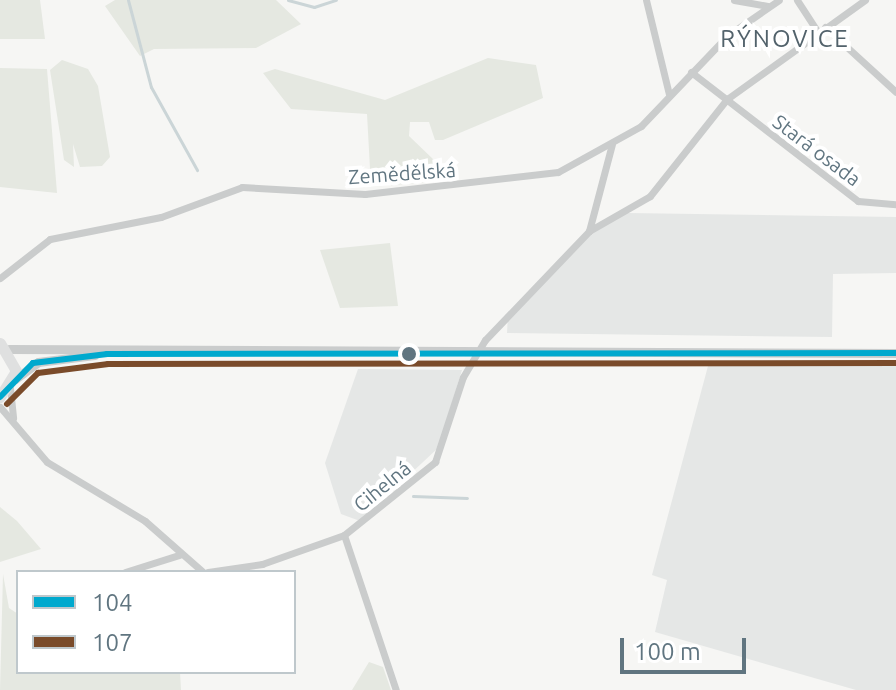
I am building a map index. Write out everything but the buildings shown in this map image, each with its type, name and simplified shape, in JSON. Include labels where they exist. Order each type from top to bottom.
[{"type":"main road","points":[[0,397],[13,383],[4,346]]},
{"type":"street","points":[[646,0],[669,94]]},
{"type":"street","points":[[734,0],[767,6]]},
{"type":"street","name":"Zemědělská","points":[[0,278],[50,239],[161,217],[242,187],[365,194],[558,172],[612,144],[767,6],[779,0]]},
{"type":"street","points":[[797,0],[822,30],[896,92]]},
{"type":"street","points":[[479,352],[589,231],[650,196],[727,99],[865,0]]},
{"type":"street","name":"Stará osada","points":[[691,72],[858,201],[896,204]]},
{"type":"street","points":[[589,231],[612,144]]},
{"type":"street","points":[[4,346],[107,354],[896,353]]},
{"type":"street","name":"Cihelná","points":[[396,690],[344,535],[435,462],[479,352]]},
{"type":"street","points":[[16,427],[13,383],[45,360],[107,354]]},
{"type":"street","points":[[0,407],[47,462],[145,521],[179,555],[203,570]]},
{"type":"street","points":[[220,570],[262,564],[344,535]]},
{"type":"street","points":[[131,570],[179,555]]},
{"type":"shaded area","points":[[0,0],[40,0],[45,39],[0,39]]},
{"type":"shaded area","points":[[115,0],[276,0],[301,24],[256,48],[154,49],[140,56],[105,6]]},
{"type":"shaded area","points":[[488,58],[536,65],[543,98],[443,140],[435,140],[429,122],[410,122],[409,136],[434,160],[438,181],[371,187],[367,114],[291,109],[263,73],[275,69],[385,100]]},
{"type":"shaded area","points":[[62,60],[88,69],[98,86],[110,157],[102,166],[80,167],[73,144],[74,167],[64,160],[50,70]]},
{"type":"shaded area","points":[[0,68],[47,69],[57,193],[0,187]]},
{"type":"shaded area","points":[[628,213],[896,217],[896,273],[833,274],[832,337],[507,333],[508,314],[596,227]]},
{"type":"shaded area","points":[[390,243],[398,306],[340,308],[320,250]]},
{"type":"shaded area","points":[[896,363],[896,690],[856,690],[655,632],[667,580],[652,575],[708,366]]},
{"type":"shaded area","points":[[358,369],[462,370],[438,448],[360,521],[341,514],[325,463]]},
{"type":"shaded area","points":[[0,507],[17,521],[41,549],[0,562]]},
{"type":"shaded area","points":[[3,574],[9,608],[16,613],[16,674],[180,674],[181,690],[0,690]]},
{"type":"shaded area","points":[[369,662],[383,667],[391,690],[352,690]]},
{"type":"waterway","points":[[128,0],[151,87],[197,170]]},
{"type":"waterway","points":[[288,0],[314,7],[336,0]]},
{"type":"waterway","points":[[413,496],[467,498]]},
{"type":"transit line","name":"104","points":[[0,397],[33,363],[107,354],[896,353]]},
{"type":"transit line","name":"107","points":[[7,404],[38,373],[108,364],[896,363]]},
{"type":"district","name":"RÝNOVICE","points":[[785,39]]}]
